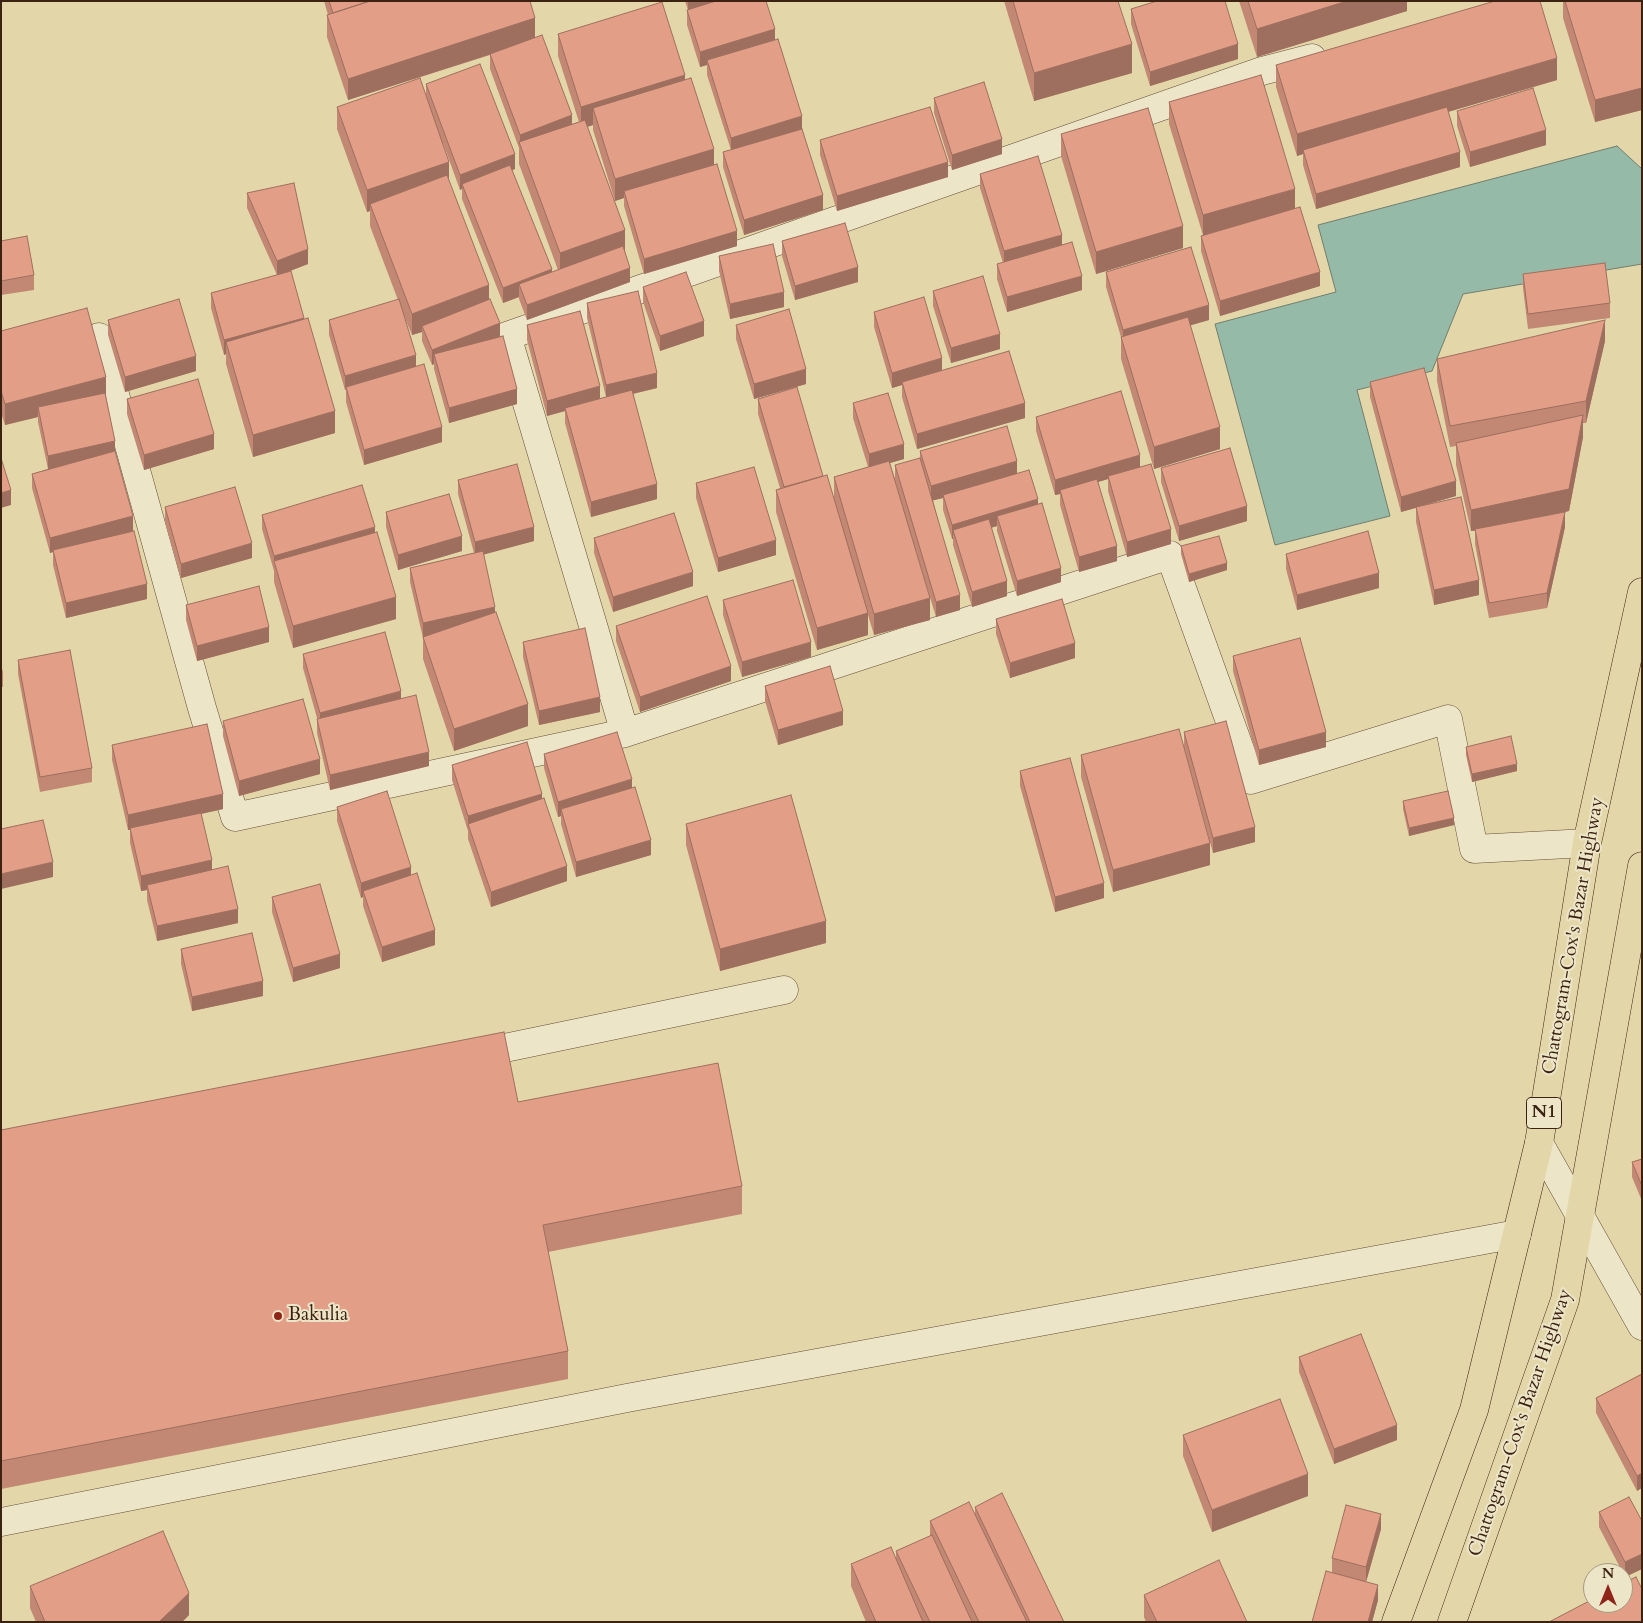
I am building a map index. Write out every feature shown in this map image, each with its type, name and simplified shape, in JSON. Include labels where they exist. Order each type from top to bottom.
[{"type":"highway","name":"Chattogram-Cox's Bazar Highway","points":[[1396,1622],[1474,1410],[1539,1143],[1588,843],[1642,592]]},
{"type":"highway","name":"Chattogram-Cox's Bazar Highway","points":[[1452,1622],[1565,1300],[1581,1219],[1642,866]]},
{"type":"street","points":[[625,733],[507,336],[1262,71],[1338,50]]},
{"type":"street","points":[[99,337],[202,708],[235,818],[625,733],[1170,555],[1251,780],[1448,719],[1474,849],[1588,843]]},
{"type":"street","points":[[452,1058],[784,990]]},
{"type":"street","points":[[1539,1143],[1642,1326]]},
{"type":"street","points":[[1,1522],[637,1396],[1517,1234]]},
{"type":"shaded area","points":[[1617,146],[1642,169],[1642,264],[1463,294],[1432,371],[1357,390],[1390,516],[1275,545],[1215,324],[1336,292],[1318,225]]},
{"type":"building","points":[[329,1],[370,1],[333,13]]},
{"type":"building","points":[[370,1],[530,1],[535,18],[348,79],[327,15]]},
{"type":"building","points":[[716,1],[766,1],[775,29],[700,52],[687,10]]},
{"type":"building","points":[[1013,1],[1118,1],[1132,44],[1034,73]]},
{"type":"building","points":[[1157,1],[1225,1],[1238,44],[1150,72],[1131,9]]},
{"type":"building","points":[[1248,1],[1347,1],[1257,29]]},
{"type":"building","points":[[1495,1],[1540,1],[1557,58],[1297,134],[1276,65]]},
{"type":"building","points":[[1565,1],[1642,1],[1642,88],[1595,100]]},
{"type":"building","points":[[662,2],[685,75],[581,107],[558,34]]},
{"type":"building","points":[[542,35],[572,115],[520,135],[490,54]]},
{"type":"building","points":[[778,39],[802,116],[731,138],[707,60]]},
{"type":"building","points":[[480,64],[515,154],[460,175],[426,84]]},
{"type":"building","points":[[1261,75],[1295,189],[1203,215],[1169,102]]},
{"type":"building","points":[[420,78],[449,162],[367,190],[337,107]]},
{"type":"building","points":[[691,78],[714,149],[615,179],[593,108]]},
{"type":"building","points":[[984,82],[1002,139],[952,155],[934,98]]},
{"type":"building","points":[[1533,88],[1546,130],[1470,152],[1457,111]]},
{"type":"building","points":[[930,107],[948,162],[837,196],[820,140]]},
{"type":"building","points":[[1447,107],[1460,152],[1316,194],[1303,150]]},
{"type":"building","points":[[1148,108],[1183,226],[1096,252],[1061,134]]},
{"type":"building","points":[[585,120],[625,230],[560,253],[519,142]]},
{"type":"building","points":[[802,129],[823,195],[744,220],[723,152]]},
{"type":"building","points":[[1038,156],[1062,235],[1004,251],[980,174]]},
{"type":"building","points":[[717,164],[737,231],[644,259],[624,191]]},
{"type":"building","points":[[510,165],[552,269],[503,288],[462,184]]},
{"type":"building","points":[[447,175],[489,285],[412,314],[370,204]]},
{"type":"building","points":[[294,183],[308,249],[277,261],[247,193]]},
{"type":"building","points":[[1300,207],[1320,272],[1220,301],[1201,236]]},
{"type":"building","points":[[845,223],[858,267],[795,286],[782,241]]},
{"type":"building","points":[[27,236],[34,275],[1,281],[1,241]]},
{"type":"building","points":[[1072,242],[1082,276],[1007,297],[997,264]]},
{"type":"building","points":[[773,244],[784,292],[730,304],[719,256]]},
{"type":"building","points":[[623,246],[630,268],[527,305],[519,284]]},
{"type":"building","points":[[1191,247],[1209,305],[1123,330],[1106,272]]},
{"type":"building","points":[[1605,263],[1610,303],[1528,314],[1523,274]]},
{"type":"building","points":[[291,271],[304,318],[224,340],[211,293]]},
{"type":"building","points":[[686,272],[704,321],[660,336],[643,287]]},
{"type":"building","points":[[983,276],[1000,334],[951,348],[933,291]]},
{"type":"building","points":[[638,291],[657,373],[606,385],[587,303]]},
{"type":"building","points":[[924,297],[942,358],[892,373],[874,312]]},
{"type":"building","points":[[179,299],[196,356],[125,377],[108,320]]},
{"type":"building","points":[[399,299],[416,355],[345,376],[329,320]]},
{"type":"building","points":[[490,299],[500,323],[432,350],[422,326]]},
{"type":"building","points":[[87,308],[106,377],[5,404],[1,391],[1,331]]},
{"type":"building","points":[[789,309],[806,369],[754,384],[736,325]]},
{"type":"building","points":[[580,311],[600,386],[547,401],[527,325]]},
{"type":"building","points":[[1188,317],[1220,427],[1154,447],[1121,337]]},
{"type":"building","points":[[308,318],[335,411],[253,435],[226,342]]},
{"type":"building","points":[[1605,320],[1586,401],[1450,426],[1437,359]]},
{"type":"building","points":[[503,336],[517,389],[449,408],[434,354]]},
{"type":"building","points":[[1009,351],[1025,403],[917,434],[902,382]]},
{"type":"building","points":[[424,364],[442,427],[364,450],[346,387]]},
{"type":"building","points":[[1424,368],[1456,481],[1401,497],[1370,382]]},
{"type":"building","points":[[198,379],[214,434],[144,455],[127,399]]},
{"type":"building","points":[[797,387],[823,476],[784,487],[758,399]]},
{"type":"building","points":[[632,390],[657,484],[591,502],[565,408]]},
{"type":"building","points":[[1121,391],[1140,455],[1055,480],[1036,417]]},
{"type":"building","points":[[105,393],[115,441],[48,456],[38,407]]},
{"type":"building","points":[[888,393],[904,444],[869,454],[853,403]]},
{"type":"building","points":[[1583,415],[1569,489],[1471,510],[1456,443]]},
{"type":"building","points":[[1007,426],[1017,461],[931,486],[920,451]]},
{"type":"building","points":[[1230,448],[1247,506],[1179,526],[1161,468]]},
{"type":"building","points":[[115,451],[133,516],[50,538],[32,474]]},
{"type":"building","points":[[1,458],[11,490],[1,493]]},
{"type":"building","points":[[920,458],[960,595],[936,602],[895,465]]},
{"type":"building","points":[[889,461],[930,598],[874,614],[834,477]]},
{"type":"building","points":[[517,464],[534,527],[475,542],[458,480]]},
{"type":"building","points":[[1151,464],[1171,529],[1127,542],[1108,476]]},
{"type":"building","points":[[754,467],[776,540],[718,558],[696,483]]},
{"type":"building","points":[[1029,470],[1038,499],[952,525],[943,495]]},
{"type":"building","points":[[827,475],[868,613],[817,628],[776,490]]},
{"type":"building","points":[[1097,479],[1117,546],[1079,557],[1060,490]]},
{"type":"building","points":[[362,485],[375,527],[274,556],[262,515]]},
{"type":"building","points":[[235,487],[252,543],[181,564],[165,507]]},
{"type":"building","points":[[449,494],[462,536],[398,555],[386,512]]},
{"type":"building","points":[[1461,497],[1479,580],[1434,590],[1416,507]]},
{"type":"building","points":[[1042,503],[1061,568],[1017,581],[997,516]]},
{"type":"building","points":[[1565,512],[1547,593],[1489,603],[1475,529]]},
{"type":"building","points":[[674,513],[693,572],[613,597],[594,538]]},
{"type":"building","points":[[989,519],[1007,581],[972,592],[953,530]]},
{"type":"building","points":[[134,531],[147,584],[66,603],[53,550]]},
{"type":"building","points":[[1368,531],[1379,573],[1297,595],[1286,554]]},
{"type":"building","points":[[377,532],[396,597],[293,626],[274,561]]},
{"type":"building","points":[[1219,536],[1227,563],[1189,574],[1181,546]]},
{"type":"building","points":[[483,551],[495,607],[423,623],[410,568]]},
{"type":"building","points":[[793,580],[811,642],[742,662],[723,600]]},
{"type":"building","points":[[259,586],[269,627],[197,646],[186,605]]},
{"type":"building","points":[[707,596],[731,666],[640,697],[616,626]]},
{"type":"building","points":[[1062,599],[1075,643],[1010,663],[996,619]]},
{"type":"building","points":[[496,612],[528,704],[454,729],[423,637]]},
{"type":"building","points":[[585,628],[600,697],[539,711],[523,642]]},
{"type":"building","points":[[385,632],[401,691],[320,713],[303,654]]},
{"type":"building","points":[[1300,638],[1326,732],[1259,750],[1233,656]]},
{"type":"building","points":[[70,650],[92,768],[40,777],[18,660]]},
{"type":"building","points":[[830,666],[843,711],[778,730],[765,686]]},
{"type":"building","points":[[416,695],[429,752],[330,775],[317,719]]},
{"type":"building","points":[[303,699],[320,759],[239,781],[223,721]]},
{"type":"building","points":[[1226,721],[1255,827],[1213,838],[1184,732]]},
{"type":"building","points":[[207,724],[223,794],[128,815],[112,745]]},
{"type":"building","points":[[1179,729],[1210,843],[1113,870],[1081,755]]},
{"type":"building","points":[[617,732],[632,779],[558,802],[544,754]]},
{"type":"building","points":[[1511,736],[1517,764],[1472,774],[1466,747]]},
{"type":"building","points":[[527,742],[542,794],[468,816],[452,765]]},
{"type":"building","points":[[1070,758],[1104,883],[1055,897],[1020,771]]},
{"type":"building","points":[[635,787],[651,840],[576,862],[561,809]]},
{"type":"building","points":[[387,791],[411,867],[361,883],[337,807]]},
{"type":"building","points":[[1448,791],[1454,818],[1409,828],[1403,801]]},
{"type":"building","points":[[791,795],[826,921],[720,949],[686,824]]},
{"type":"building","points":[[544,798],[567,866],[491,892],[468,824]]},
{"type":"building","points":[[201,813],[212,860],[141,876],[130,828]]},
{"type":"building","points":[[43,820],[53,862],[1,874],[1,829]]},
{"type":"building","points":[[228,866],[238,909],[157,926],[147,885]]},
{"type":"building","points":[[417,873],[435,930],[382,947],[363,891]]},
{"type":"building","points":[[320,884],[340,954],[293,968],[272,897]]},
{"type":"building","points":[[252,933],[263,981],[192,997],[181,949]]},
{"type":"building","name":"Bakulia","points":[[504,1032],[518,1102],[718,1063],[742,1186],[543,1225],[568,1351],[1,1461],[1,1130]]},
{"type":"building","points":[[1642,1159],[1642,1186],[1632,1162]]},
{"type":"building","points":[[1361,1334],[1397,1425],[1334,1449],[1299,1357]]},
{"type":"building","points":[[1642,1374],[1642,1473],[1637,1476],[1596,1398]]},
{"type":"building","points":[[1280,1399],[1308,1474],[1212,1510],[1183,1435]]},
{"type":"building","points":[[1002,1493],[1064,1622],[1030,1622],[975,1507]]},
{"type":"building","points":[[1629,1497],[1642,1521],[1642,1554],[1625,1562],[1599,1512]]},
{"type":"building","points":[[969,1502],[1027,1622],[979,1622],[930,1521]]},
{"type":"building","points":[[1346,1505],[1381,1514],[1366,1567],[1332,1558]]},
{"type":"building","points":[[163,1531],[189,1593],[159,1622],[45,1622],[30,1586]]},
{"type":"building","points":[[932,1535],[972,1622],[930,1622],[896,1551]]},
{"type":"building","points":[[891,1547],[923,1622],[876,1622],[851,1564]]},
{"type":"building","points":[[1219,1560],[1247,1622],[1157,1622],[1144,1595]]},
{"type":"building","points":[[1326,1571],[1378,1585],[1368,1622],[1312,1622]]},
{"type":"building","points":[[1636,1577],[1642,1589],[1642,1621],[1549,1622],[1583,1604],[1583,1613],[1633,1613],[1633,1578]]},
{"type":"place","name":"Bakulia","points":[[278,1316]]}]
